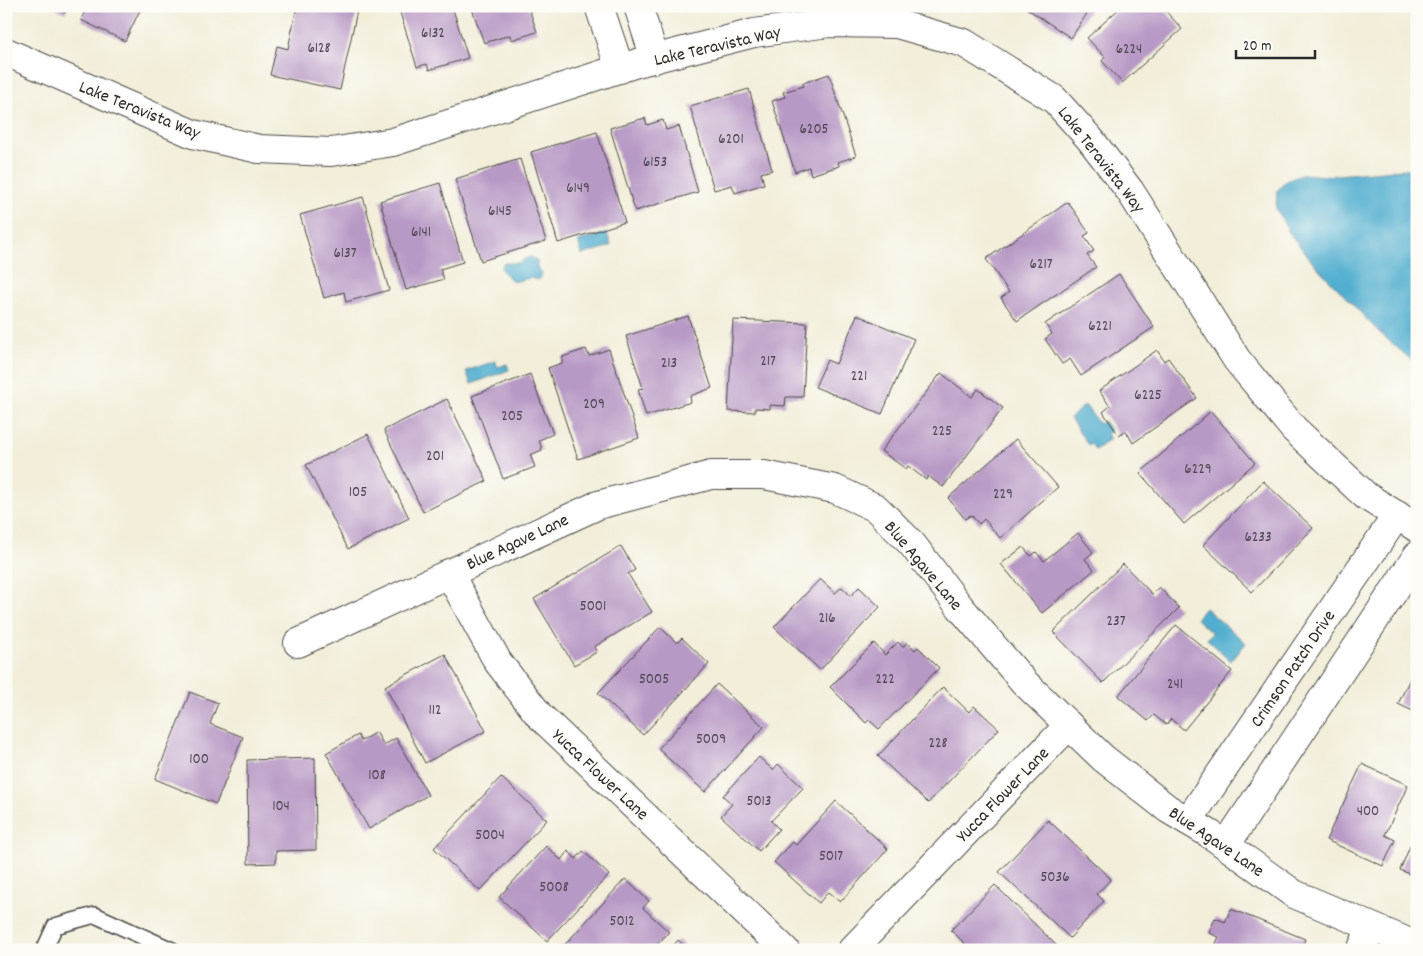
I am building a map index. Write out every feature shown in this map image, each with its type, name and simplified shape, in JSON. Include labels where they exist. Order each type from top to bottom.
[{"type":"street","points":[[598,6],[620,69]]},
{"type":"street","points":[[638,6],[655,59]]},
{"type":"street","name":"Lake Teravista Way","points":[[6,52],[193,134],[259,149],[331,152],[393,142],[620,69],[754,33],[829,22],[897,24],[964,44],[1004,66],[1054,99],[1090,139],[1130,191],[1237,360],[1294,429],[1366,496],[1407,522]]},
{"type":"street","name":"Blue Agave Lane","points":[[298,643],[598,505],[711,475],[764,475],[835,489],[876,508],[912,544],[960,608],[1024,682],[1103,758],[1168,809],[1226,845],[1294,894],[1366,939],[1417,946]]},
{"type":"street","name":"Crimson Patch Drive","points":[[1188,821],[1407,522]]},
{"type":"street","points":[[1226,845],[1417,556]]},
{"type":"street","name":"Yucca Flower Lane","points":[[449,573],[498,662],[539,715],[785,950]]},
{"type":"street","name":"Yucca Flower Lane","points":[[852,950],[1069,725]]},
{"type":"lane","points":[[44,950],[55,926],[95,914],[172,950]]},
{"type":"water","points":[[1417,168],[1417,365],[1379,332],[1317,267],[1290,234],[1276,208],[1277,191],[1286,181],[1304,174],[1325,176]]},
{"type":"water","points":[[607,233],[611,246],[582,255],[578,241]]},
{"type":"water","points":[[532,257],[537,261],[537,269],[542,273],[539,280],[530,278],[513,282],[501,269],[503,263],[520,263],[526,258]]},
{"type":"water","points":[[495,361],[498,367],[507,364],[509,370],[471,384],[466,371]]},
{"type":"water","points":[[1085,405],[1099,424],[1104,421],[1111,431],[1107,434],[1110,439],[1095,450],[1091,443],[1088,445],[1070,418]]},
{"type":"water","points":[[1205,608],[1246,643],[1231,661],[1207,639],[1212,633],[1196,619]]},
{"type":"building","points":[[51,6],[68,6],[65,13]]},
{"type":"building","points":[[87,6],[142,6],[125,41],[81,20]]},
{"type":"building","points":[[297,6],[358,6],[340,90],[270,75],[277,46],[288,49]]},
{"type":"building","points":[[398,6],[452,6],[468,58],[429,70],[427,64],[417,67]]},
{"type":"building","points":[[471,6],[528,6],[537,32],[511,40],[510,35],[484,43]]},
{"type":"building","points":[[1027,6],[1092,6],[1071,38],[1026,8]]},
{"type":"building","points":[[1122,6],[1161,6],[1182,29],[1122,83],[1102,61],[1105,57],[1087,38]]},
{"type":"building","points":[[829,74],[856,156],[838,162],[839,166],[811,175],[809,167],[795,172],[772,101],[785,97],[783,92],[804,86],[803,83]]},
{"type":"building","points":[[749,89],[772,170],[761,173],[764,184],[735,193],[732,185],[714,190],[690,106]]},
{"type":"building","points":[[645,118],[647,125],[663,120],[666,130],[679,126],[698,192],[635,211],[610,128]]},
{"type":"building","points":[[597,132],[625,222],[558,243],[531,152]]},
{"type":"building","points":[[520,159],[546,241],[481,261],[455,179]]},
{"type":"building","points":[[440,183],[463,262],[440,269],[444,279],[406,290],[380,201]]},
{"type":"building","points":[[363,197],[389,290],[346,302],[344,292],[324,298],[300,215]]},
{"type":"building","points":[[1068,202],[1089,233],[1084,236],[1094,251],[1087,255],[1096,267],[1017,321],[1001,298],[1009,292],[986,259]]},
{"type":"building","points":[[1119,274],[1154,327],[1081,376],[1070,359],[1062,364],[1045,339],[1052,334],[1045,324]]},
{"type":"building","points":[[857,315],[914,339],[882,414],[815,387],[827,360],[836,364]]},
{"type":"building","points":[[688,316],[712,388],[690,396],[691,402],[646,416],[638,389],[643,388],[626,336]]},
{"type":"building","points":[[733,320],[807,323],[803,397],[786,397],[785,406],[770,405],[770,409],[755,408],[755,412],[728,411]]},
{"type":"building","points":[[586,349],[589,356],[609,349],[639,438],[578,459],[548,368],[562,363],[562,357]]},
{"type":"building","points":[[1157,350],[1164,361],[1168,358],[1197,398],[1133,443],[1126,431],[1119,436],[1103,412],[1110,406],[1099,391]]},
{"type":"building","points":[[941,373],[972,397],[978,389],[1003,408],[943,487],[928,476],[926,480],[908,466],[906,469],[881,451]]},
{"type":"building","points":[[530,374],[553,434],[539,440],[542,450],[530,455],[535,467],[503,479],[472,396]]},
{"type":"building","points":[[447,399],[487,481],[423,512],[384,430]]},
{"type":"building","points":[[1211,411],[1255,463],[1184,524],[1140,473]]},
{"type":"building","points":[[368,434],[409,518],[348,549],[306,465]]},
{"type":"building","points":[[1016,439],[1058,487],[1000,538],[984,519],[979,524],[971,515],[965,519],[948,498]]},
{"type":"building","points":[[1263,481],[1313,528],[1252,592],[1203,545]]},
{"type":"building","points":[[1078,533],[1093,552],[1085,559],[1094,570],[1042,613],[1001,564],[1023,547],[1031,556],[1036,552],[1044,561]]},
{"type":"building","points":[[621,546],[635,570],[628,574],[652,612],[594,647],[597,652],[574,665],[534,599]]},
{"type":"building","points":[[1123,564],[1152,594],[1159,587],[1179,608],[1103,683],[1053,632]]},
{"type":"building","points":[[820,579],[835,593],[842,587],[851,596],[859,587],[880,607],[820,670],[774,627]]},
{"type":"building","points":[[1176,625],[1232,671],[1184,730],[1171,719],[1166,725],[1154,715],[1148,721],[1118,696]]},
{"type":"building","points":[[660,627],[677,643],[682,638],[709,664],[643,735],[598,693]]},
{"type":"building","points":[[898,642],[903,647],[907,642],[915,650],[918,647],[939,668],[879,729],[869,720],[866,723],[830,687],[874,643],[885,655]]},
{"type":"building","points":[[445,654],[486,731],[425,763],[385,686]]},
{"type":"building","points":[[1417,664],[1417,713],[1398,704]]},
{"type":"building","points":[[717,684],[764,727],[705,792],[658,749]]},
{"type":"building","points":[[943,687],[969,712],[974,706],[999,729],[928,803],[878,756]]},
{"type":"building","points":[[190,692],[218,703],[210,724],[243,737],[216,804],[155,779]]},
{"type":"building","points":[[376,732],[384,745],[396,738],[428,795],[369,829],[326,753],[358,735],[361,741]]},
{"type":"building","points":[[759,757],[773,770],[778,764],[803,788],[771,821],[779,829],[759,851],[721,816],[732,804],[723,796]]},
{"type":"building","points":[[315,758],[316,850],[276,851],[276,863],[248,864],[247,760]]},
{"type":"building","points":[[1362,764],[1408,785],[1385,835],[1395,840],[1383,866],[1326,840]]},
{"type":"building","points":[[501,777],[547,820],[480,891],[434,848]]},
{"type":"building","points":[[836,801],[888,849],[840,902],[828,892],[819,903],[774,862],[793,842],[796,845]]},
{"type":"building","points":[[1048,820],[1111,879],[1097,894],[1104,901],[1070,938],[999,872]]},
{"type":"building","points":[[1411,844],[1417,846],[1417,877],[1400,870]]},
{"type":"building","points":[[546,846],[561,860],[568,851],[576,859],[583,851],[609,875],[547,941],[499,897]]},
{"type":"building","points":[[625,879],[649,901],[643,908],[669,932],[652,950],[560,950]]},
{"type":"building","points":[[995,885],[1061,950],[971,950],[951,930]]},
{"type":"building","points":[[1231,909],[1305,939],[1301,950],[1213,950],[1219,937],[1209,933],[1215,918],[1225,922]]},
{"type":"building","points":[[678,940],[689,950],[670,950]]}]
